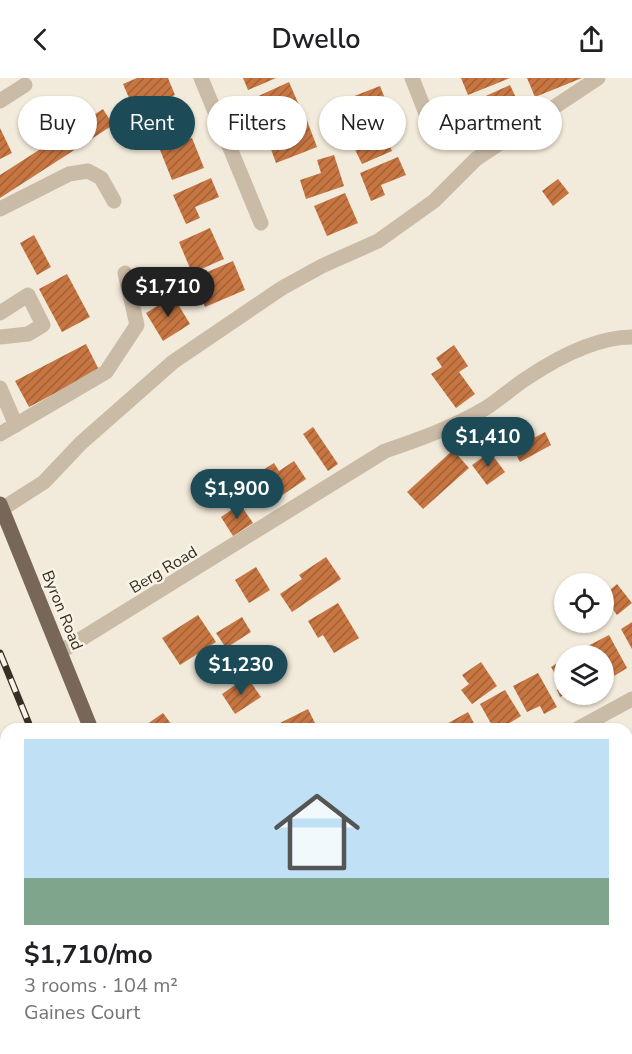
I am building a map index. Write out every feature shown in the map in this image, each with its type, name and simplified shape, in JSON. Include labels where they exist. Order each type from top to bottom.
[{"type":"main road","name":"Byron Road","points":[[1,507],[89,723]]},
{"type":"street","points":[[201,78],[261,223]]},
{"type":"street","points":[[412,78],[419,96]]},
{"type":"street","points":[[1,507],[44,482],[81,443],[173,362],[282,288],[322,266],[378,241],[434,201],[476,159],[598,78]]},
{"type":"street","points":[[0,101],[25,85]]},
{"type":"street","points":[[0,208],[69,174],[88,171],[101,178],[114,201]]},
{"type":"street","points":[[0,434],[106,372],[136,325],[124,273]]},
{"type":"street","points":[[0,313],[28,295],[43,325],[28,334],[0,337]]},
{"type":"street","name":"Berg Road","points":[[60,652],[385,451],[442,431],[486,407],[528,377],[579,349],[616,337],[632,337]]},
{"type":"street","points":[[0,388],[16,425]]},
{"type":"street","points":[[589,723],[632,699]]},
{"type":"building","points":[[137,78],[168,78],[175,95],[128,96],[123,84]]},
{"type":"building","points":[[243,78],[276,78],[248,90]]},
{"type":"building","points":[[461,78],[510,78],[468,95]]},
{"type":"building","points":[[527,78],[582,78],[537,96],[535,96]]},
{"type":"building","points":[[289,82],[295,96],[259,96]]},
{"type":"building","points":[[510,85],[515,96],[486,96]]},
{"type":"building","points":[[380,86],[384,96],[354,96]]},
{"type":"building","points":[[103,109],[109,119],[109,128],[97,135],[97,113]]},
{"type":"building","points":[[307,121],[317,147],[276,163],[271,150],[307,150]]},
{"type":"building","points":[[0,128],[12,153],[0,159]]},
{"type":"building","points":[[195,146],[204,168],[172,180],[160,150],[195,150]]},
{"type":"building","points":[[39,150],[74,150],[0,198],[0,175]]},
{"type":"building","points":[[355,150],[392,150],[392,151],[362,164]]},
{"type":"building","points":[[334,155],[344,186],[306,199],[300,180],[321,173],[317,160]]},
{"type":"building","points":[[398,157],[406,175],[381,185],[385,195],[371,201],[360,173]]},
{"type":"building","points":[[211,178],[219,197],[195,207],[200,218],[186,224],[173,195]]},
{"type":"building","points":[[558,179],[569,193],[553,206],[542,191]]},
{"type":"building","points":[[345,193],[358,223],[327,236],[314,206]]},
{"type":"building","points":[[210,228],[224,259],[192,273],[179,242]]},
{"type":"building","points":[[34,235],[51,267],[37,275],[20,243]]},
{"type":"building","points":[[233,261],[245,290],[205,307],[193,278]]},
{"type":"building","points":[[67,274],[90,317],[62,332],[39,289]]},
{"type":"building","points":[[173,296],[190,324],[163,341],[146,313]]},
{"type":"building","points":[[86,344],[99,370],[29,407],[15,381]]},
{"type":"building","points":[[454,345],[468,366],[459,372],[475,394],[456,408],[431,374],[442,367],[436,358]]},
{"type":"building","points":[[313,427],[338,464],[328,471],[303,434]]},
{"type":"building","points":[[545,432],[551,445],[520,462],[513,449]]},
{"type":"building","points":[[453,450],[469,468],[423,509],[407,492]]},
{"type":"building","points":[[490,452],[505,472],[487,485],[472,465]]},
{"type":"building","points":[[294,461],[306,479],[281,496],[263,470],[274,463],[279,471]]},
{"type":"building","points":[[240,504],[253,523],[233,536],[221,517]]},
{"type":"building","points":[[326,557],[341,579],[292,612],[280,594],[302,579],[299,575]]},
{"type":"building","points":[[256,567],[270,590],[249,603],[235,580]]},
{"type":"building","points":[[617,584],[632,603],[617,615],[614,611],[614,587]]},
{"type":"building","points":[[338,603],[359,638],[334,653],[323,635],[318,638],[308,621]]},
{"type":"building","points":[[198,615],[216,642],[180,665],[162,638]]},
{"type":"building","points":[[242,617],[251,632],[226,648],[216,633]]},
{"type":"building","points":[[632,622],[632,649],[621,629]]},
{"type":"building","points":[[609,635],[627,668],[614,676],[614,645],[590,645]]},
{"type":"building","points":[[481,662],[497,686],[472,704],[461,690],[469,684],[462,675]]},
{"type":"building","points":[[538,673],[557,707],[544,714],[540,706],[527,712],[513,686]]},
{"type":"building","points":[[247,677],[261,697],[235,714],[222,694]]},
{"type":"building","points":[[505,690],[521,716],[510,723],[491,723],[480,704]]},
{"type":"building","points":[[308,709],[315,723],[280,723]]},
{"type":"building","points":[[468,712],[474,723],[448,723]]},
{"type":"building","points":[[163,713],[170,723],[149,723]]},
{"type":"railway","points":[[0,653],[29,723]]}]
